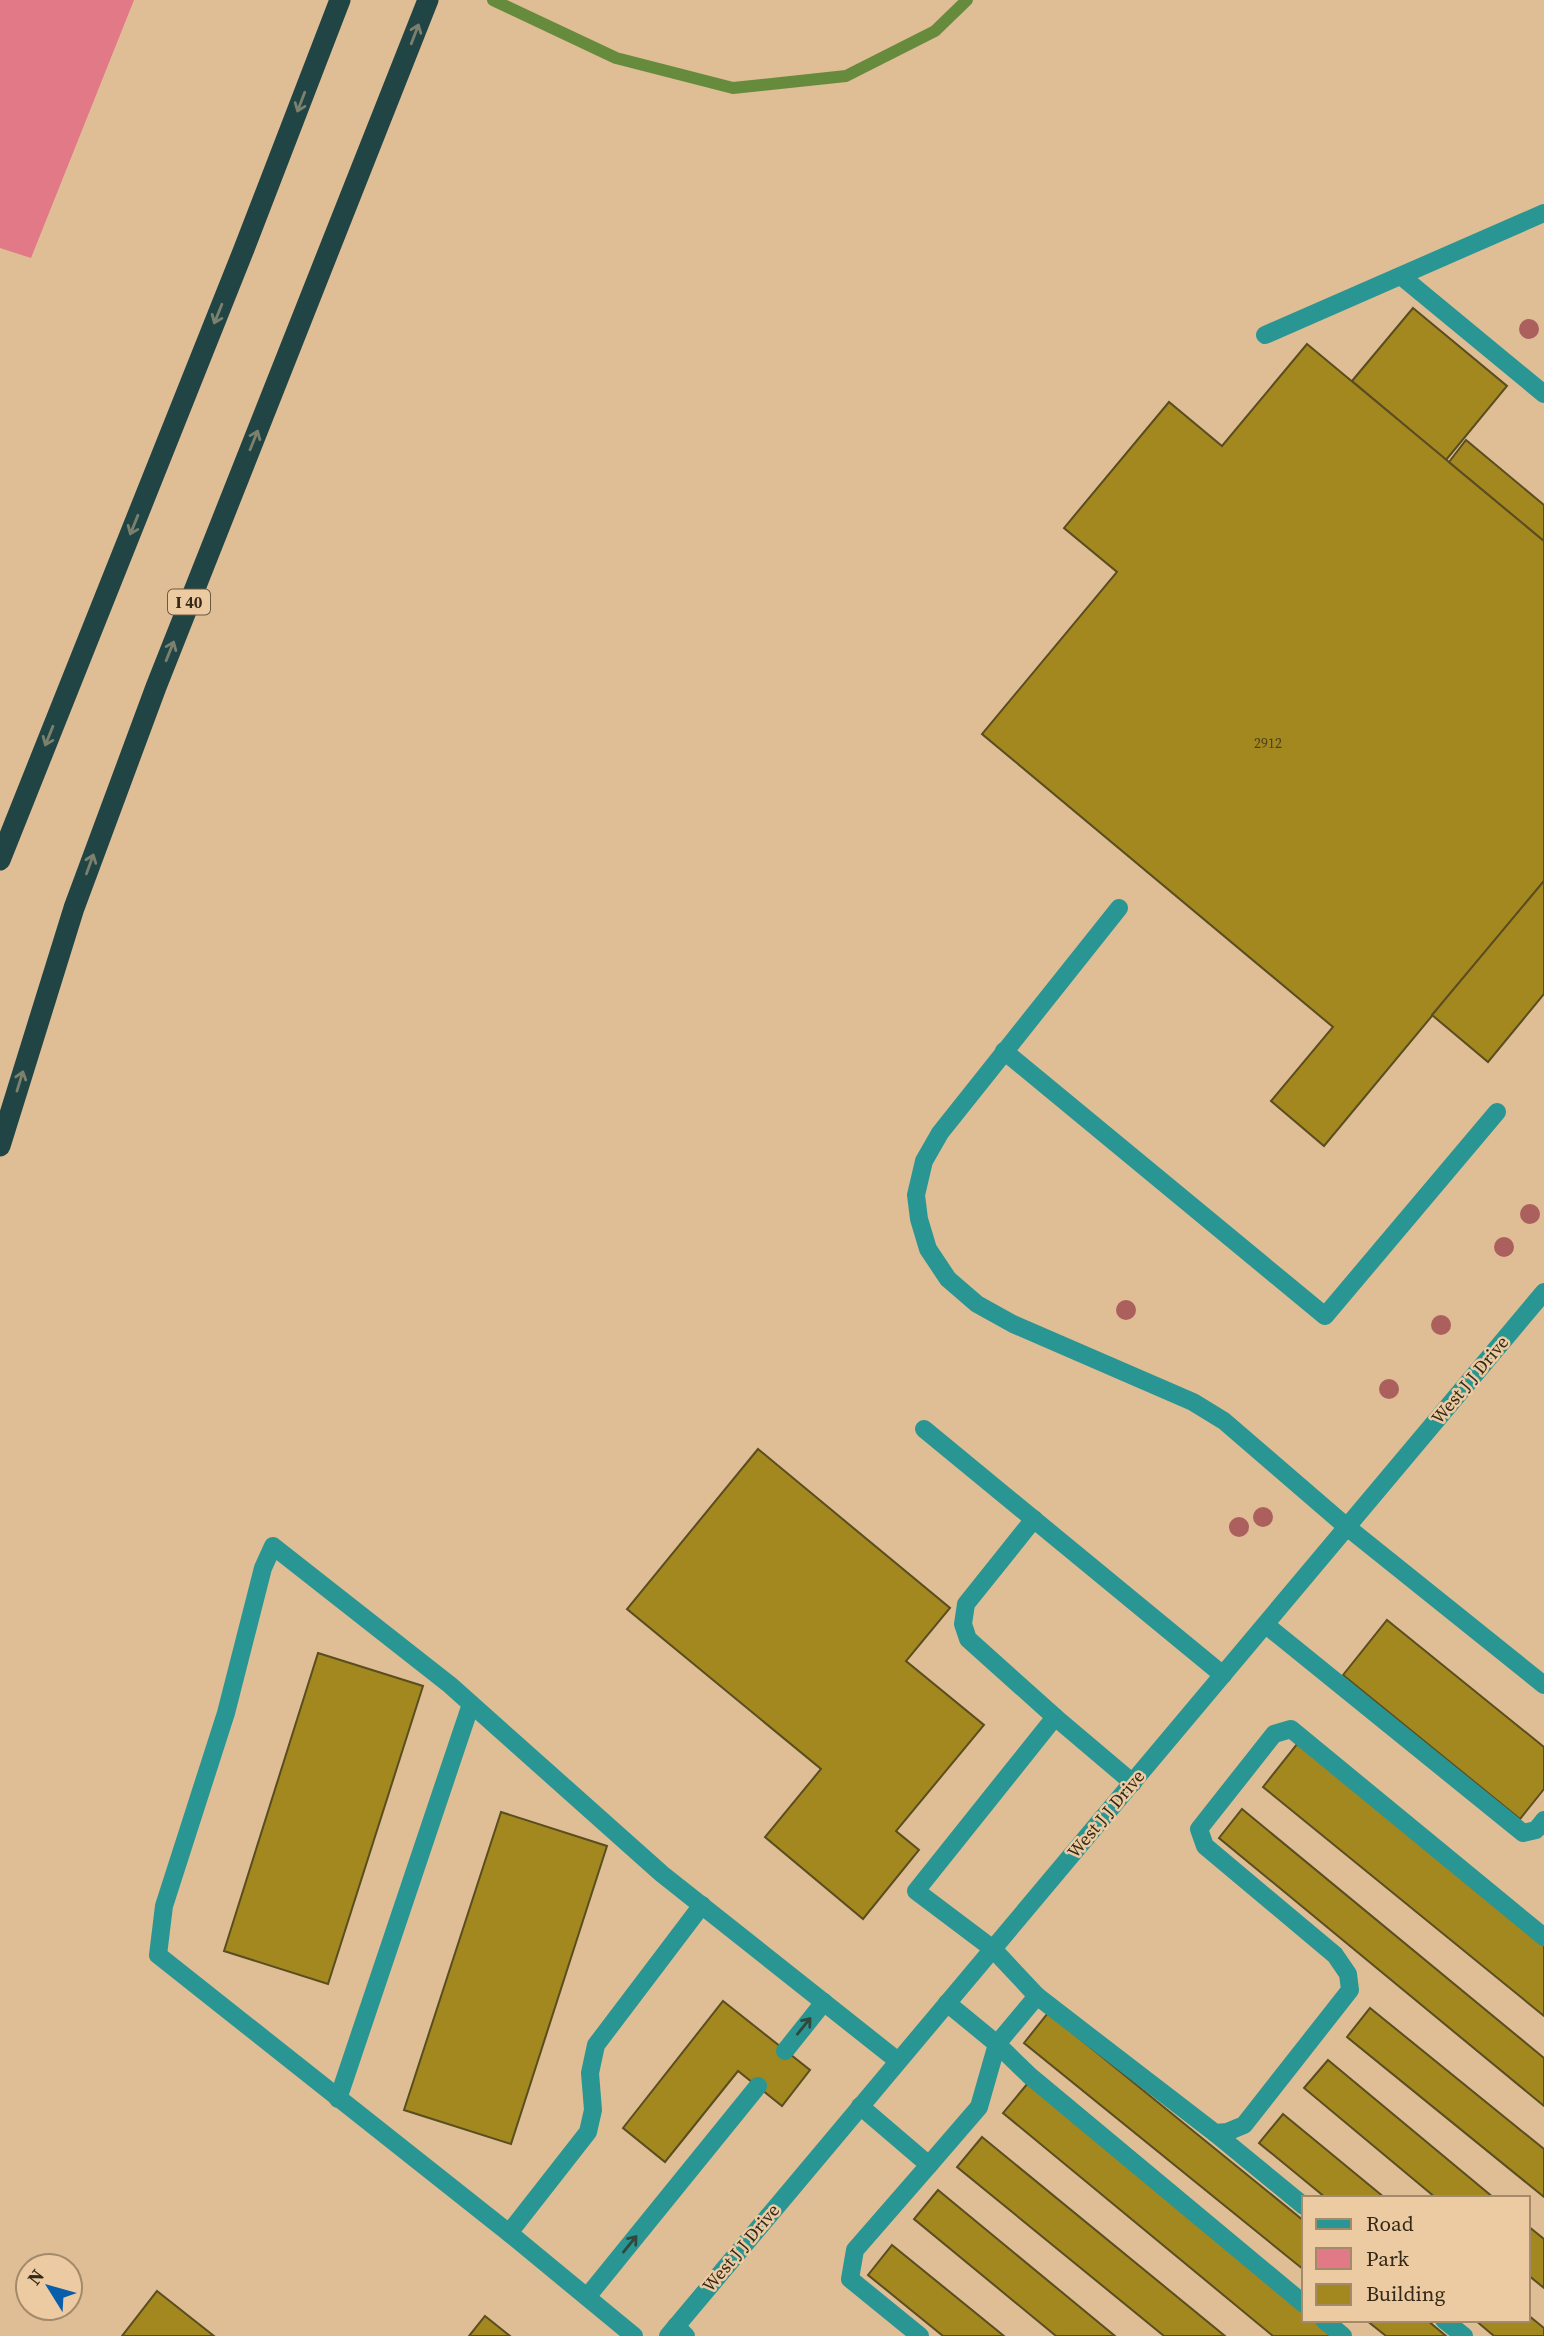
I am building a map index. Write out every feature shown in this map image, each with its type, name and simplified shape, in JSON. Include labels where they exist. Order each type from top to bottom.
[{"type":"highway","points":[[0,860],[244,249],[340,0]]},
{"type":"highway","name":"I 40","points":[[0,1146],[74,908],[151,700],[428,0]]},
{"type":"street","points":[[1265,335],[1544,214]]},
{"type":"street","points":[[1401,276],[1544,394]]},
{"type":"street","points":[[1119,908],[940,1133],[924,1161],[916,1195],[919,1219],[928,1249],[948,1279],[977,1304],[1013,1324],[1193,1402],[1224,1421],[1347,1527],[1544,1685]]},
{"type":"street","points":[[1004,1051],[1325,1317],[1497,1112]]},
{"type":"street","name":"West J J Drive","points":[[676,2333],[860,2106],[1544,1292]]},
{"type":"street","points":[[924,1429],[1223,1675]]},
{"type":"street","points":[[1034,1519],[966,1604],[963,1624],[968,1639],[1133,1783]]},
{"type":"street","points":[[634,2336],[509,2233],[158,1955],[164,1906],[226,1713],[263,1568],[272,1546],[450,1685],[662,1874],[898,2061]]},
{"type":"street","points":[[1266,1625],[1523,1833],[1535,1830],[1544,1820]]},
{"type":"street","points":[[338,2099],[471,1704]]},
{"type":"street","points":[[1055,1717],[916,1891],[993,1949],[1037,1996],[1215,2133],[1302,2204]]},
{"type":"street","points":[[1215,2133],[1227,2133],[1244,2125],[1350,1990],[1348,1974],[1335,1955],[1205,1846],[1199,1829],[1274,1734],[1292,1729],[1544,1937]]},
{"type":"street","points":[[509,2233],[588,2132],[593,2110],[590,2073],[596,2045],[702,1905]]},
{"type":"street","points":[[920,2336],[850,2279],[855,2250],[979,2107],[997,2045],[1037,1996]]},
{"type":"street","points":[[785,2051],[824,2002]]},
{"type":"street","points":[[947,2003],[1030,2076],[1302,2302]]},
{"type":"street","points":[[587,2297],[758,2086]]},
{"type":"street","points":[[860,2106],[929,2165]]},
{"type":"street","points":[[1326,2322],[1343,2336]]},
{"type":"street","points":[[1446,2322],[1464,2336]]},
{"type":"green space","points":[[0,0],[134,0],[31,258],[0,248]]},
{"type":"building","points":[[1413,308],[1507,386],[1446,460],[1352,381]]},
{"type":"building","points":[[1307,344],[1544,541],[1544,881],[1324,1146],[1271,1101],[1333,1027],[982,734],[1117,572],[1064,528],[1169,402],[1222,446]]},
{"type":"building","points":[[1466,440],[1544,505],[1544,541],[1449,462]]},
{"type":"building","points":[[1544,881],[1544,994],[1488,1062],[1432,1015]]},
{"type":"building","points":[[758,1449],[950,1608],[906,1661],[984,1725],[896,1831],[919,1850],[863,1919],[765,1837],[821,1769],[627,1609]]},
{"type":"building","points":[[1387,1620],[1544,1747],[1544,1789],[1520,1819],[1343,1675]]},
{"type":"building","points":[[318,1653],[423,1686],[328,1984],[224,1951]]},
{"type":"building","points":[[1298,1743],[1544,1944],[1544,2016],[1263,1787]]},
{"type":"building","points":[[1242,1809],[1544,2058],[1544,2106],[1219,1838]]},
{"type":"building","points":[[501,1812],[607,1846],[511,2144],[404,2110]]},
{"type":"building","points":[[723,2001],[810,2070],[782,2106],[738,2071],[665,2162],[623,2128]]},
{"type":"building","points":[[1370,2008],[1544,2149],[1544,2197],[1347,2037]]},
{"type":"building","points":[[1048,2013],[1302,2219],[1302,2268],[1024,2043]]},
{"type":"building","points":[[1328,2060],[1492,2196],[1434,2196],[1304,2088]]},
{"type":"building","points":[[1028,2083],[1302,2310],[1302,2322],[1316,2322],[1333,2336],[1273,2336],[1003,2113]]},
{"type":"building","points":[[1283,2114],[1383,2196],[1324,2196],[1259,2143]]},
{"type":"building","points":[[982,2137],[1225,2336],[1164,2336],[957,2167]]},
{"type":"building","points":[[938,2190],[1115,2336],[1056,2336],[914,2219]]},
{"type":"building","points":[[1530,2228],[1544,2239],[1544,2288],[1530,2277]]},
{"type":"building","points":[[892,2245],[1004,2336],[943,2336],[868,2275]]},
{"type":"building","points":[[157,2291],[214,2336],[122,2336]]},
{"type":"building","points":[[485,2316],[510,2336],[469,2336]]},
{"type":"building","points":[[1530,2317],[1544,2328],[1544,2336],[1494,2336],[1477,2322],[1530,2322]]},
{"type":"building","points":[[1368,2322],[1429,2322],[1446,2336],[1386,2336]]},
{"type":"waterway","points":[[493,0],[616,58],[733,88],[846,76],[935,31],[967,0]]}]
